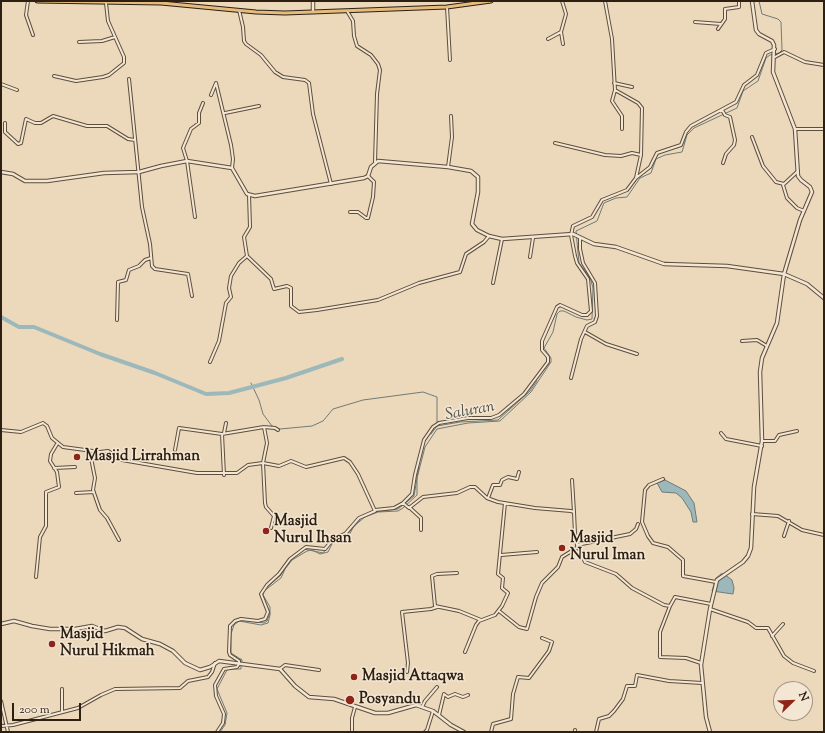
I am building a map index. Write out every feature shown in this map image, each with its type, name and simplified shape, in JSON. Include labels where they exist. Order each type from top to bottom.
[{"type":"main road","points":[[37,1],[161,3],[268,12],[313,12],[447,7],[491,1]]},
{"type":"street","points":[[28,1],[26,15],[33,35]]},
{"type":"street","points":[[313,1],[313,12]]},
{"type":"street","points":[[562,1],[566,14],[561,32],[563,44]]},
{"type":"street","points":[[605,1],[612,39],[615,90],[612,101],[622,116],[622,129]]},
{"type":"street","points":[[718,29],[725,19],[725,9],[739,7],[739,1]]},
{"type":"street","points":[[710,732],[706,716],[701,662],[710,609],[716,582],[748,556],[752,543],[754,487],[762,446],[760,372],[762,358],[777,323],[784,274],[812,190],[800,179],[795,129],[773,72],[775,54],[772,41],[759,34],[756,30],[752,1]]},
{"type":"street","points":[[54,76],[78,81],[109,75],[124,62],[107,17],[106,3]]},
{"type":"street","points":[[447,7],[450,60]]},
{"type":"street","points":[[238,10],[243,27],[244,41],[246,44],[261,55],[275,72],[283,77],[305,80],[309,83],[313,114],[331,184]]},
{"type":"street","points":[[347,10],[353,21],[354,36],[357,46],[371,55],[378,64],[380,70],[377,94],[375,162],[368,176]]},
{"type":"street","points":[[695,22],[721,24]]},
{"type":"street","points":[[548,39],[561,32]]},
{"type":"street","points":[[79,42],[102,41],[115,37]]},
{"type":"street","points":[[240,664],[239,661],[230,656],[229,631],[233,623],[241,619],[258,621],[265,619],[268,612],[261,594],[290,559],[306,548],[325,549],[334,538],[345,534],[359,518],[375,511],[394,508],[404,504],[412,494],[424,440],[433,427],[439,423],[468,418],[491,418],[499,415],[524,394],[548,362],[548,357],[542,350],[542,342],[556,307],[560,305],[582,315],[587,315],[591,311],[588,279],[577,263],[572,228],[592,217],[602,200],[625,191],[636,178],[650,167],[657,153],[681,146],[686,132],[691,126],[723,112],[736,102],[744,85],[757,75],[766,53],[775,54],[784,52],[805,62],[824,65]]},
{"type":"street","points":[[130,79],[142,207],[150,244],[153,268],[188,274],[192,296]]},
{"type":"street","points":[[211,95],[216,83],[225,113],[233,154],[232,168],[248,195],[250,224],[244,237],[247,256],[271,279],[274,289],[290,287],[291,306],[299,312],[378,300],[419,283],[460,272],[466,254],[490,236]]},
{"type":"street","points":[[614,83],[632,87]]},
{"type":"street","points":[[1,84],[17,90]]},
{"type":"street","points":[[615,90],[638,103],[642,108],[640,155],[636,178]]},
{"type":"street","points":[[195,217],[187,162],[183,148],[191,129],[199,123],[199,113],[203,103]]},
{"type":"street","points":[[225,113],[259,106]]},
{"type":"street","points":[[723,112],[730,117],[735,140],[734,145],[726,154],[724,164]]},
{"type":"street","points":[[5,123],[5,132],[18,144],[21,143],[26,119],[35,123],[41,123],[53,116],[87,126],[107,126],[128,140],[135,140]]},
{"type":"street","points":[[448,167],[452,137],[451,116]]},
{"type":"street","points":[[795,129],[824,129]]},
{"type":"street","points":[[752,137],[764,168],[776,182],[783,185],[787,198],[797,208],[804,211]]},
{"type":"street","points":[[555,143],[605,155],[621,156],[632,153],[640,155]]},
{"type":"street","points":[[375,162],[382,161],[448,167],[471,171],[478,177],[478,192],[472,224],[477,230],[490,236],[502,239],[533,238],[572,234],[594,244],[616,247],[664,264],[727,266],[784,274],[807,284],[824,298]]},
{"type":"street","points":[[1,172],[13,174],[30,182],[104,174],[139,172],[161,166],[187,162],[232,168]]},
{"type":"street","points":[[783,185],[798,171]]},
{"type":"street","points":[[248,195],[268,195],[368,176]]},
{"type":"street","points":[[350,212],[358,212],[368,218],[374,182],[368,176]]},
{"type":"street","points":[[570,378],[584,332],[587,326],[595,322],[598,316],[595,283],[583,263],[579,237]]},
{"type":"street","points":[[530,257],[533,238]]},
{"type":"street","points":[[493,283],[502,239]]},
{"type":"street","points":[[210,362],[219,341],[226,303],[230,297],[229,288],[231,276],[239,263],[247,256]]},
{"type":"street","points":[[117,320],[118,282],[126,280],[130,270],[139,266],[145,260],[151,258]]},
{"type":"street","points":[[584,332],[606,344],[637,354]]},
{"type":"street","points":[[742,341],[757,340],[767,346]]},
{"type":"street","points":[[1,430],[21,432],[43,423],[47,426],[52,438],[57,444],[66,448],[99,452],[108,451],[122,460],[197,473],[224,475],[237,473],[248,465],[263,463],[278,466],[291,461],[306,467],[318,462],[346,458],[358,474],[375,511]]},
{"type":"street","points":[[224,475],[223,434],[226,423]]},
{"type":"street","points":[[264,427],[267,443],[263,463],[265,503],[266,507],[274,516],[271,528]]},
{"type":"street","points":[[175,450],[179,428],[223,434],[264,427],[275,428],[278,430]]},
{"type":"street","points":[[762,441],[775,441],[779,435],[797,431]]},
{"type":"street","points":[[721,433],[726,439],[762,446]]},
{"type":"street","points":[[36,577],[40,537],[46,526],[46,492],[59,487],[57,472],[51,465],[50,458],[57,444]]},
{"type":"street","points":[[99,452],[91,458],[95,478],[92,487],[100,510],[107,518],[119,540]]},
{"type":"street","points":[[54,468],[75,467]]},
{"type":"street","points":[[488,498],[493,485],[500,485],[502,480],[508,477],[517,479],[519,472]]},
{"type":"street","points":[[663,479],[649,485],[645,490],[642,522],[648,536],[653,543],[668,546],[683,560],[683,576],[716,582]]},
{"type":"street","points":[[572,480],[575,534],[578,546],[586,562],[616,574],[632,588],[670,606]]},
{"type":"street","points":[[408,508],[422,497],[457,493],[470,487],[480,490],[488,498],[505,503],[574,512]]},
{"type":"street","points":[[76,493],[94,492]]},
{"type":"street","points":[[465,652],[471,633],[478,622],[490,618],[499,611],[508,593],[502,588],[503,578],[498,574],[505,503]]},
{"type":"street","points":[[404,504],[421,518],[421,530]]},
{"type":"street","points":[[752,514],[778,516],[789,521],[803,531],[824,535]]},
{"type":"street","points":[[784,536],[789,521]]},
{"type":"street","points":[[499,611],[519,627],[527,629],[536,597],[542,583],[558,567],[562,557],[578,546],[630,534],[636,529],[638,524]]},
{"type":"street","points":[[501,555],[538,552]]},
{"type":"street","points":[[437,607],[435,604],[432,576],[437,574],[457,573]]},
{"type":"street","points":[[701,662],[686,658],[660,657],[660,632],[674,597],[711,604]]},
{"type":"street","points":[[407,672],[408,663],[402,612],[437,607],[459,611],[482,620]]},
{"type":"street","points":[[710,609],[748,622],[756,628],[768,628],[782,654],[792,663],[814,671]]},
{"type":"street","points":[[1,624],[14,621],[50,629],[75,629],[92,626],[104,631],[121,627],[129,629],[142,639],[160,644],[173,651],[192,667],[203,670],[216,662],[228,662],[245,666],[280,669],[295,686],[309,697],[334,699],[367,712],[395,712],[413,705],[422,707],[433,711],[464,732]]},
{"type":"street","points":[[772,636],[783,624]]},
{"type":"street","points":[[491,732],[494,724],[511,719],[513,694],[518,677],[529,678],[549,650],[552,642],[542,638]]},
{"type":"street","points":[[1,726],[78,708],[100,695],[119,689],[180,688],[188,682],[208,677],[216,662]]},
{"type":"street","points":[[217,732],[223,723],[224,714],[216,696],[216,684],[224,668],[237,667],[240,664]]},
{"type":"street","points":[[280,669],[285,664],[319,670]]},
{"type":"street","points":[[596,732],[599,719],[611,715],[624,698],[627,686],[635,686],[637,674],[670,681],[702,683]]},
{"type":"street","points":[[422,707],[437,687]]},
{"type":"street","points":[[62,689],[62,712]]},
{"type":"street","points":[[439,715],[444,694],[448,697],[455,694],[463,697],[468,695]]},
{"type":"street","points":[[1,701],[5,726],[8,732]]},
{"type":"street","points":[[352,732],[352,718],[356,707]]},
{"type":"street","points":[[425,732],[433,711]]},
{"type":"water","points":[[665,480],[686,491],[694,503],[697,522],[693,522],[691,512],[682,498],[676,493],[662,492],[657,483]]},
{"type":"water","points":[[721,574],[724,574],[732,580],[734,588],[733,594],[712,591],[716,578]]},
{"type":"waterway","name":"Saluran","points":[[242,662],[242,660],[231,653],[231,634],[234,625],[239,621],[261,625],[268,623],[270,607],[263,595],[264,591],[281,578],[285,569],[292,560],[307,551],[312,550],[320,554],[328,552],[334,540],[348,537],[354,526],[365,517],[378,512],[398,511],[403,508],[417,495],[417,478],[425,447],[437,429],[468,423],[500,421],[531,392],[551,362],[551,358],[544,348],[553,332],[557,314],[560,311],[564,311],[576,317],[587,320],[592,319],[593,288],[590,277],[579,263],[576,231],[597,221],[604,203],[616,198],[627,197],[640,178],[651,173],[656,159],[665,155],[682,152],[687,135],[694,128],[737,108],[743,91],[758,81],[766,58],[770,55],[779,53],[782,50],[781,22],[778,19],[762,14],[759,1]]},
{"type":"waterway","points":[[1,317],[19,327],[34,327],[100,354],[155,373],[206,394],[229,393],[286,378],[342,359]]},
{"type":"waterway","name":"Saluran","points":[[431,434],[437,426],[460,422],[498,420],[530,391],[537,381]]},
{"type":"waterway","points":[[251,383],[259,400],[263,414],[272,426],[280,429],[312,426],[323,421],[333,409],[363,400],[423,392],[437,397],[437,423]]},
{"type":"waterway","name":"Saluran","points":[[374,512],[398,509],[414,496],[419,467]]},
{"type":"waterway","name":"Saluran","points":[[346,536],[362,517]]},
{"type":"waterway","name":"Saluran","points":[[335,539],[341,538]]},
{"type":"waterway","name":"Saluran","points":[[304,549],[323,553],[331,543]]},
{"type":"waterway","name":"Saluran","points":[[265,589],[280,576],[284,570]]},
{"type":"waterway","name":"Saluran","points":[[250,621],[264,623],[267,621],[270,613]]},
{"type":"waterway","name":"Saluran","points":[[233,668],[239,667],[241,659]]},
{"type":"waterway","name":"Saluran","points":[[229,669],[241,669],[241,666]]},
{"type":"waterway","name":"Saluran","points":[[220,732],[225,725],[227,713],[217,689],[227,670]]},
{"type":"place","name":"Masjid Lirrahman","points":[[77,457]]},
{"type":"place","name":"Masjid Nurul Ihsan","points":[[266,531]]},
{"type":"place","name":"Masjid Nurul Iman","points":[[562,548]]},
{"type":"place","name":"Masjid Nurul Hikmah","points":[[52,644]]},
{"type":"place","name":"Masjid Attaqwa","points":[[354,677]]},
{"type":"place","name":"Posyandu","points":[[350,700]]}]
